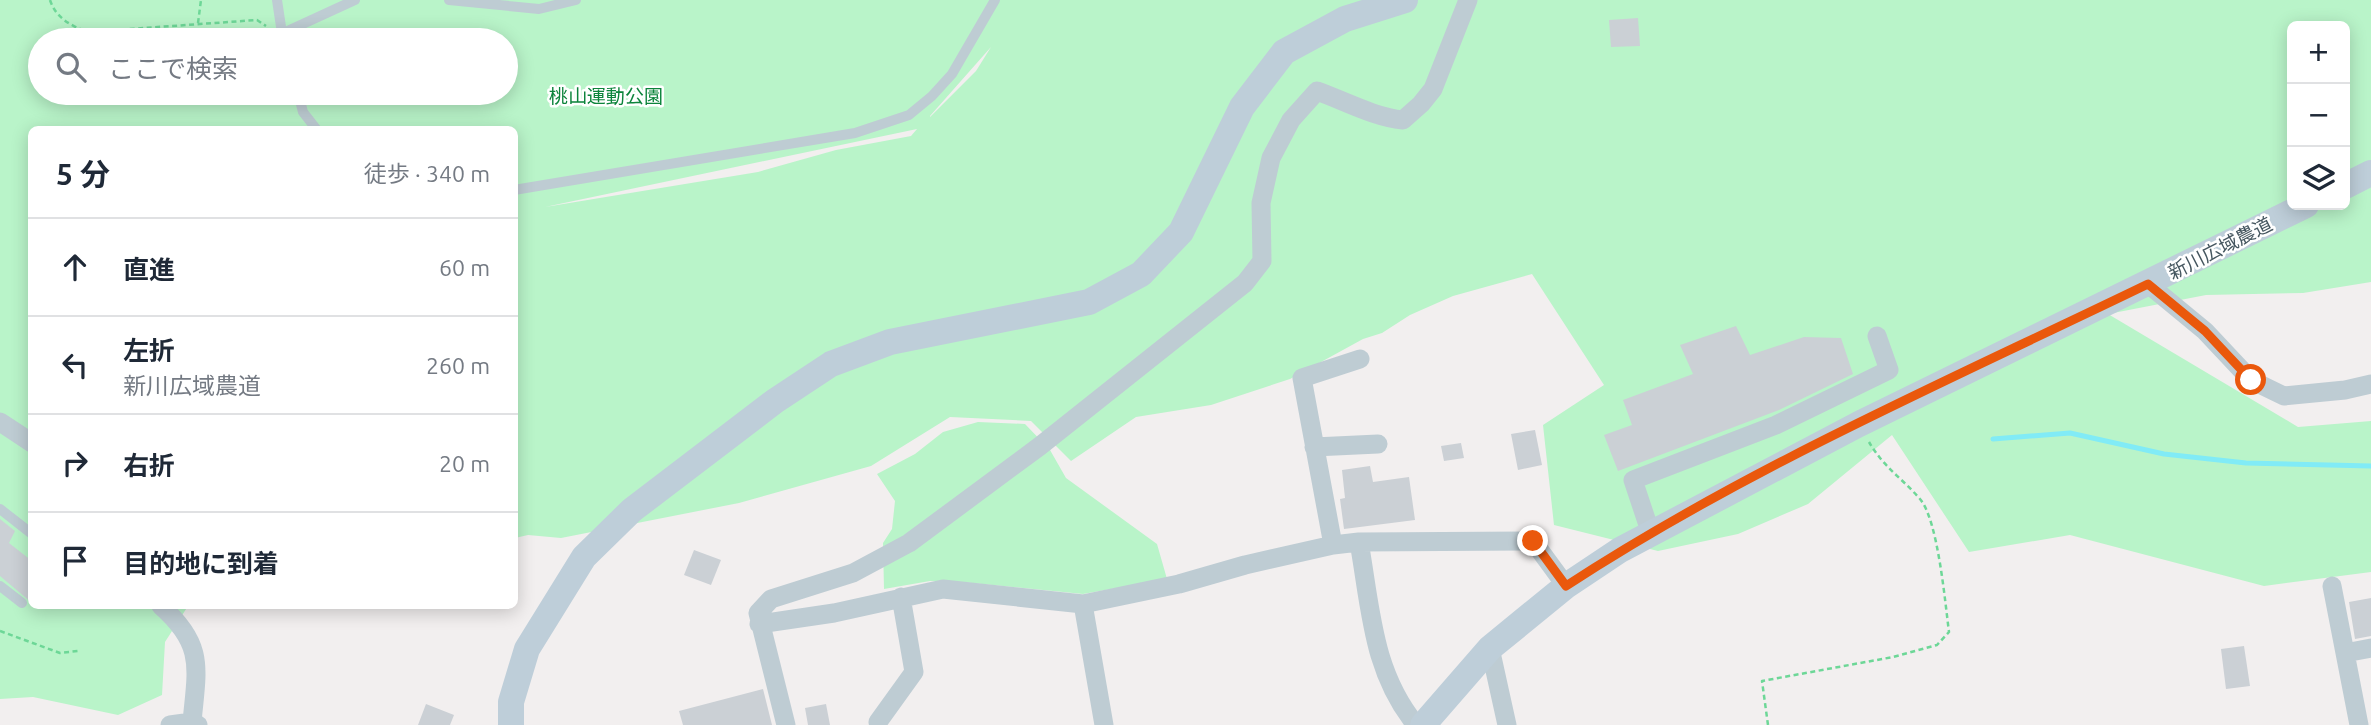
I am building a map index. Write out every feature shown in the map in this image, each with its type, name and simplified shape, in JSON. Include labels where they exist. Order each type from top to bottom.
[{"type":"street","points":[[511,725],[511,702],[527,649],[584,557],[632,510],[775,401],[831,364],[890,342],[1088,302],[1141,274],[1181,232],[1242,107],[1284,52],[1345,19],[1405,0]]},
{"type":"street","points":[[786,725],[758,613],[771,599],[853,573],[918,536],[1124,381],[1245,283],[1262,261],[1261,203],[1271,158],[1291,120],[1317,91],[1366,108],[1383,118],[1403,120],[1433,89],[1468,0]]},
{"type":"street","points":[[2350,184],[2371,173]]},
{"type":"street","name":"新川広域農道","points":[[1423,725],[1490,648],[1566,586],[1651,534],[1858,424],[2296,210]]},
{"type":"street","points":[[2148,284],[2205,331],[2251,380],[2284,396],[2345,390],[2371,384]]},
{"type":"street","points":[[1651,534],[1633,480],[1776,425],[1888,370],[1877,336]]},
{"type":"street","points":[[1333,545],[1302,378],[1360,359]]},
{"type":"street","points":[[0,422],[28,440]]},
{"type":"street","points":[[1314,447],[1378,444]]},
{"type":"street","points":[[760,624],[834,614],[943,589],[1083,604],[1179,584],[1245,565],[1333,545],[1359,542],[1533,541],[1566,586]]},
{"type":"street","points":[[1359,542],[1381,666],[1397,702],[1416,725]]},
{"type":"street","points":[[2332,586],[2346,653],[2363,703],[2359,725]]},
{"type":"street","points":[[877,722],[914,672],[901,597]]},
{"type":"street","points":[[1083,604],[1104,725]]},
{"type":"street","points":[[164,609],[183,625],[198,659],[195,723],[170,725]]},
{"type":"street","points":[[1490,648],[1507,725]]},
{"type":"street","points":[[2346,653],[2371,648]]},
{"type":"lane","points":[[277,0],[281,28]]},
{"type":"lane","points":[[300,28],[355,0]]},
{"type":"lane","points":[[449,0],[539,9],[576,0]]},
{"type":"lane","points":[[518,189],[855,132],[898,119],[932,96],[952,74],[995,0]]},
{"type":"lane","points":[[301,105],[314,126]]},
{"type":"lane","points":[[0,509],[28,531]]},
{"type":"lane","points":[[0,586],[22,603]]},
{"type":"path","points":[[50,0],[54,11],[69,25],[77,28]]},
{"type":"path","points":[[198,23],[201,0]]},
{"type":"path","points":[[140,28],[257,20],[269,28]]},
{"type":"path","points":[[1768,725],[1762,681],[1893,657],[1937,645],[1949,632],[1938,552],[1921,500],[1882,464],[1858,424]]},
{"type":"path","points":[[0,631],[60,653],[78,651]]},
{"type":"green space","name":"桃山運動公園","points":[[0,0],[2371,0],[2371,282],[2303,293],[2206,295],[2108,314],[2298,427],[2371,421],[2371,572],[2264,586],[2070,535],[1969,552],[1892,435],[1808,504],[1738,534],[1658,551],[1554,525],[1543,425],[1604,385],[1532,274],[1453,296],[1410,315],[1382,333],[1363,339],[1290,379],[1211,405],[1136,417],[1071,461],[1031,421],[950,417],[871,466],[739,503],[561,538],[528,535],[518,537],[518,126],[28,126],[28,609],[186,609],[165,642],[162,695],[118,715],[33,697],[0,699]],"holes":[[[991,47],[976,71],[930,117]],[[917,129],[911,136],[836,150],[758,172],[545,207]]]},
{"type":"green space","points":[[978,422],[1025,424],[1050,450],[1066,478],[1157,544],[1167,579],[1083,594],[930,581],[884,589],[883,543],[892,529],[895,501],[877,474],[915,454],[943,432]]},
{"type":"building","points":[[1638,18],[1640,46],[1611,47],[1609,20]]},
{"type":"building","points":[[1736,326],[1750,355],[1804,337],[1841,338],[1853,374],[1779,410],[1618,471],[1604,435],[1632,425],[1623,400],[1693,374],[1680,345]]},
{"type":"building","points":[[1535,430],[1542,465],[1518,470],[1511,434]]},
{"type":"building","points":[[1461,443],[1464,458],[1444,461],[1441,446]]},
{"type":"building","points":[[1370,466],[1373,482],[1409,477],[1415,520],[1344,529],[1340,499],[1345,498],[1342,470]]},
{"type":"building","points":[[0,519],[15,531],[9,543],[28,558],[28,600],[0,576]]},
{"type":"building","points":[[694,550],[721,560],[711,585],[684,575]]},
{"type":"building","points":[[2371,598],[2371,636],[2355,639],[2349,602]]},
{"type":"building","points":[[2244,646],[2250,686],[2226,689],[2221,649]]},
{"type":"building","points":[[763,689],[772,725],[683,725],[679,711]]},
{"type":"building","points":[[426,704],[454,715],[450,725],[418,725]]},
{"type":"building","points":[[826,704],[830,725],[808,725],[805,708]]},
{"type":"waterway","points":[[1993,439],[2070,433],[2164,454],[2246,463],[2371,466]]},
{"type":"route","points":[[1533,541],[1566,586],[1620,550],[1736,487],[1858,424],[2148,284],[2205,331],[2251,380]]}]
